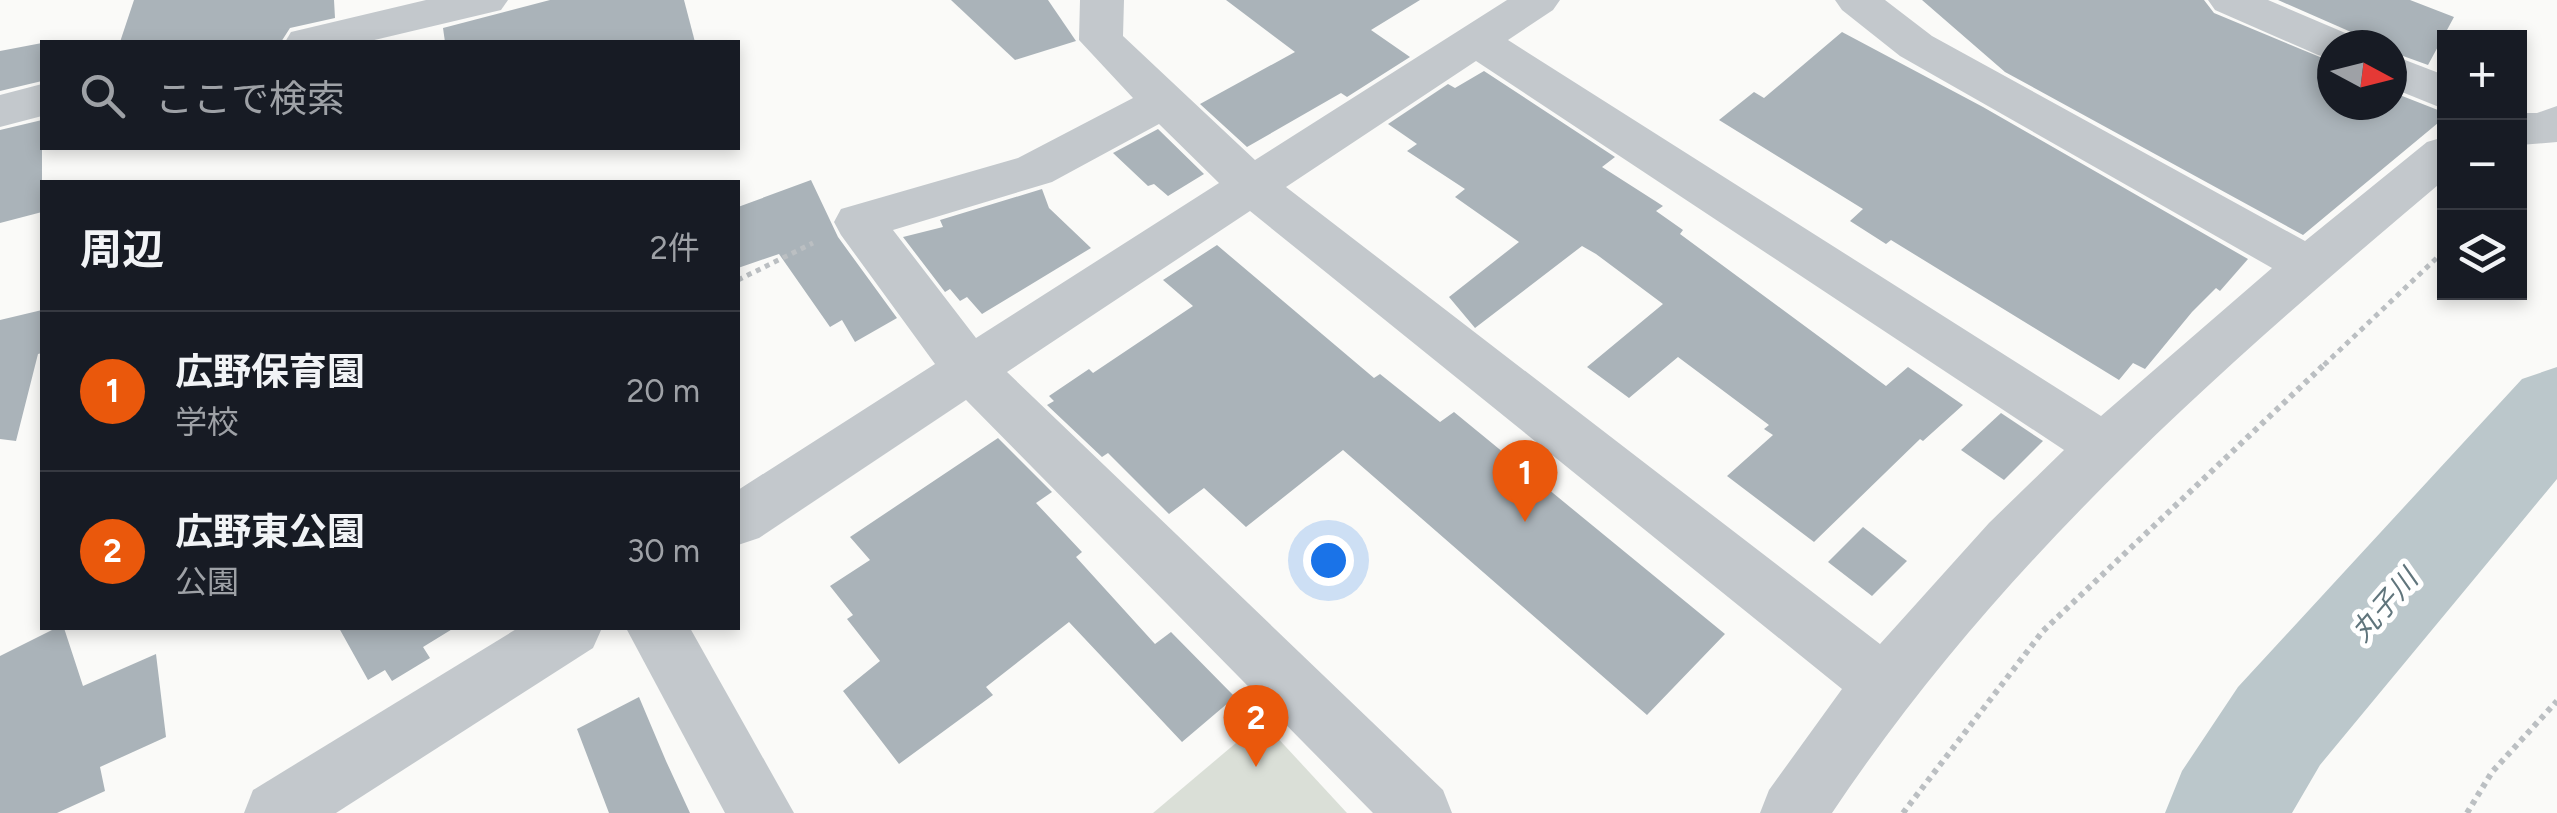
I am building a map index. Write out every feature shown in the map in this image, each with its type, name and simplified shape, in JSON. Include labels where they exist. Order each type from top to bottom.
[{"type":"street","points":[[316,40],[486,0]]},
{"type":"street","points":[[1102,0],[1100,40],[1253,188],[1885,684]]},
{"type":"street","points":[[740,519],[1538,0]]},
{"type":"street","points":[[1857,0],[1916,46],[2309,266]]},
{"type":"street","points":[[2246,3],[2317,37]]},
{"type":"street","points":[[1475,40],[2104,446]]},
{"type":"street","points":[[2407,77],[2437,90]]},
{"type":"street","points":[[0,111],[40,101]]},
{"type":"street","points":[[1164,101],[1035,170],[859,222],[970,370],[1420,813]]},
{"type":"street","points":[[2527,129],[2546,129],[2557,122]]},
{"type":"street","points":[[1794,813],[1837,744],[1940,616],[2104,446],[2437,160]]},
{"type":"street","points":[[277,813],[568,630]]},
{"type":"street","points":[[657,630],[761,813]]},
{"type":"path","points":[[740,279],[859,222]]},
{"type":"path","points":[[1903,813],[1917,789],[2043,631],[2437,258]]},
{"type":"path","points":[[2467,813],[2492,772],[2557,701]]},
{"type":"shaded area","points":[[1262,721],[1347,813],[1153,813]]},
{"type":"building","points":[[134,0],[334,0],[335,18],[290,28],[282,40],[121,40]]},
{"type":"building","points":[[550,0],[684,0],[694,40],[445,40],[443,28]]},
{"type":"building","points":[[951,0],[1048,0],[1076,41],[1015,60]]},
{"type":"building","points":[[1226,0],[1420,0],[1371,30],[1410,57],[1347,97],[1341,93],[1247,147],[1200,104],[1295,52]]},
{"type":"building","points":[[1922,0],[2204,0],[2214,13],[2317,56],[2317,120],[2407,120],[2407,98],[2437,110],[2437,124],[2303,235],[2005,72]]},
{"type":"building","points":[[2278,0],[2410,0],[2454,17],[2447,30],[2437,30],[2437,48],[2428,65],[2407,57],[2407,30],[2346,30]]},
{"type":"building","points":[[1842,32],[1983,107],[2248,259],[2220,291],[2216,288],[2192,312],[2145,369],[2133,363],[2119,380],[1891,240],[1886,244],[1850,221],[1863,209],[1719,120],[1754,92],[1764,98]]},
{"type":"building","points":[[40,43],[40,81],[0,91],[0,51]]},
{"type":"building","points":[[1484,71],[1615,157],[1602,167],[1663,206],[1656,211],[1683,230],[1680,234],[1886,386],[1908,367],[1963,405],[1923,441],[1920,439],[1814,542],[1727,476],[1773,435],[1764,429],[1769,425],[1678,357],[1629,398],[1587,367],[1663,304],[1596,254],[1582,246],[1475,328],[1449,297],[1519,242],[1455,197],[1465,189],[1407,151],[1417,144],[1388,124],[1448,84],[1455,88]]},
{"type":"building","points":[[40,120],[42,180],[40,213],[0,223],[0,130]]},
{"type":"building","points":[[1158,129],[1204,174],[1168,196],[1154,184],[1148,186],[1113,153]]},
{"type":"building","points":[[811,180],[838,237],[897,318],[855,342],[842,320],[830,327],[779,254],[740,267],[740,206]]},
{"type":"building","points":[[1042,189],[1049,208],[1091,248],[982,314],[967,297],[960,301],[950,289],[945,292],[903,237],[943,227],[940,220]]},
{"type":"building","points":[[1217,245],[1374,378],[1380,374],[1440,422],[1454,412],[1725,634],[1647,715],[1343,450],[1246,527],[1204,488],[1169,514],[1108,453],[1102,457],[1047,405],[1054,401],[1049,396],[1089,369],[1093,373],[1193,306],[1163,280]]},
{"type":"building","points":[[40,310],[40,354],[16,441],[0,439],[0,320]]},
{"type":"building","points":[[2001,413],[2043,441],[2004,480],[1961,450]]},
{"type":"building","points":[[998,438],[1052,492],[1036,503],[1082,552],[1076,557],[1155,644],[1171,632],[1235,697],[1182,742],[1069,622],[986,687],[993,695],[899,764],[843,691],[880,661],[847,619],[853,615],[830,586],[870,560],[850,537]]},
{"type":"building","points":[[1863,527],[1907,561],[1872,596],[1828,562]]},
{"type":"building","points":[[52,630],[65,630],[83,686],[156,654],[166,737],[100,767],[105,791],[57,813],[0,813],[0,656]]},
{"type":"building","points":[[340,630],[451,630],[423,647],[430,658],[392,681],[385,670],[368,680]]},
{"type":"building","points":[[639,697],[690,813],[609,813],[577,729]]},
{"type":"waterway","name":"丸子川","points":[[2225,813],[2279,726],[2557,408]]},
{"type":"place","name":"広野保育園","points":[[1525,522]]},
{"type":"place","name":"広野東公園","points":[[1256,767]]}]
